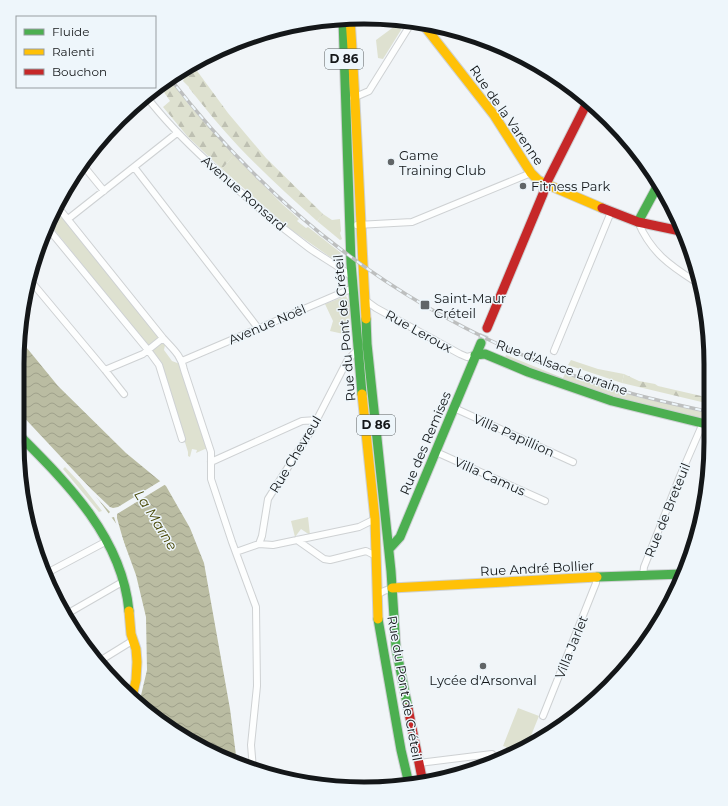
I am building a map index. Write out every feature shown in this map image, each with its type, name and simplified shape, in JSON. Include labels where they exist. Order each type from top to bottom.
[{"type":"main road","name":"Rue du Pont de Créteil","points":[[343,25],[349,226],[358,349],[375,519],[378,623],[401,750],[408,779]]},
{"type":"main road","name":"Rue du Pont de Créteil","points":[[350,25],[356,98],[361,246],[365,290],[367,344],[389,549],[396,648],[422,777]]},
{"type":"main road","name":"Rue de la Varenne","points":[[428,31],[494,115],[531,173],[538,180],[611,212],[638,222],[676,230]]},
{"type":"main road","points":[[487,328],[514,261],[544,194],[546,184],[585,106]]},
{"type":"main road","points":[[638,222],[655,190]]},
{"type":"main road","points":[[352,277],[365,290]]},
{"type":"main road","points":[[353,288],[365,300]]},
{"type":"main road","points":[[355,313],[359,310],[366,312]]},
{"type":"main road","name":"Rue des Remises","points":[[389,549],[400,537],[480,343]]},
{"type":"main road","name":"Rue d'Alsace Lorraine","points":[[475,355],[485,354],[528,372],[597,396],[704,424]]},
{"type":"main road","points":[[24,441],[71,488],[86,507],[108,541],[124,581],[132,641],[136,649],[137,669],[133,691]]},
{"type":"main road","name":"Rue André Bollier","points":[[392,588],[677,574]]},
{"type":"street","points":[[346,98],[356,98],[372,88],[409,27]]},
{"type":"street","name":"Avenue Ronsard","points":[[149,100],[177,133],[266,215],[352,277]]},
{"type":"street","points":[[68,219],[177,133]]},
{"type":"street","points":[[134,167],[258,328]]},
{"type":"street","points":[[86,169],[104,191]]},
{"type":"street","points":[[349,226],[412,222],[531,173]]},
{"type":"street","points":[[61,211],[182,361],[210,452],[211,479],[256,607],[257,686],[251,745],[253,763]]},
{"type":"street","points":[[554,350],[611,212]]},
{"type":"street","points":[[638,222],[643,233],[665,261],[693,280]]},
{"type":"street","points":[[51,232],[159,365],[182,438]]},
{"type":"street","points":[[34,285],[124,394]]},
{"type":"street","name":"Avenue Noël","points":[[182,361],[353,288]]},
{"type":"street","name":"Rue Leroux","points":[[365,300],[376,308],[460,354],[466,357],[475,355]]},
{"type":"street","points":[[105,370],[143,354],[163,338]]},
{"type":"street","name":"Rue Chevreul","points":[[259,544],[262,536],[268,499],[317,420],[347,362],[358,349]]},
{"type":"street","name":"Villa Papillion","points":[[454,408],[573,462]]},
{"type":"street","points":[[211,462],[302,421],[317,420]]},
{"type":"street","name":"Rue de Breteuil","points":[[643,576],[644,567],[680,476],[704,428]]},
{"type":"street","name":"Villa Camus","points":[[436,452],[545,501]]},
{"type":"street","points":[[236,552],[259,544],[273,545],[359,527],[375,519]]},
{"type":"street","points":[[297,540],[324,559],[330,560],[366,551],[376,556]]},
{"type":"street","points":[[50,571],[108,541]]},
{"type":"street","name":"Villa Jarlet","points":[[543,716],[596,583],[596,578]]},
{"type":"street","points":[[70,612],[124,581]]},
{"type":"street","points":[[377,595],[392,588]]},
{"type":"street","points":[[102,659],[132,641]]},
{"type":"street","points":[[419,763],[492,754]]},
{"type":"green space","points":[[395,26],[400,26],[401,30],[383,59],[378,58],[376,40]]},
{"type":"green space","points":[[196,69],[228,113],[266,158],[323,214],[317,221],[277,185],[239,147],[183,81],[184,79],[183,77]]},
{"type":"green space","points":[[173,83],[189,105],[234,155],[222,169],[188,137],[163,107],[170,101],[162,90]]},
{"type":"green space","points":[[234,155],[282,204],[299,219],[297,221],[306,228],[308,227],[341,253],[336,259],[333,259],[290,229],[222,169]]},
{"type":"green space","points":[[59,214],[165,345],[164,350],[172,361],[180,364],[208,450],[205,449],[196,453],[197,450],[192,449],[190,457],[188,456],[163,371],[149,347],[53,228]]},
{"type":"green space","points":[[323,214],[332,220],[340,219],[340,233],[342,239],[340,240],[317,221]]},
{"type":"green space","points":[[346,296],[350,310],[348,335],[330,331],[333,321],[325,304]]},
{"type":"green space","points":[[506,355],[563,378],[565,374],[634,396],[704,413],[704,420],[638,405],[587,390],[505,358]]},
{"type":"green space","points":[[571,360],[598,369],[624,374],[622,383],[568,365]]},
{"type":"green space","points":[[624,374],[639,381],[704,397],[704,403],[622,383]]},
{"type":"green space","points":[[65,467],[102,511],[99,512],[63,469]]},
{"type":"green space","points":[[308,517],[310,535],[301,529],[295,537],[291,521]]},
{"type":"green space","points":[[518,708],[539,716],[530,738],[507,750],[506,747],[503,746]]},
{"type":"water","name":"La Marne","points":[[25,345],[58,386],[126,453],[166,486],[190,528],[204,563],[230,709],[236,757],[214,747],[175,725],[140,698],[147,670],[146,617],[136,575],[118,526],[89,487],[24,417]]},
{"type":"pier","points":[[65,464],[110,507],[113,508],[118,507],[162,480],[166,484],[117,514],[125,551],[114,517],[110,518],[107,515],[110,512]]},
{"type":"tunnel","points":[[481,343],[487,328]]},
{"type":"railway","points":[[173,82],[209,126],[251,171],[296,213],[343,251],[393,286],[446,317],[501,345],[559,370],[614,389],[704,411]]},
{"type":"traffic: fast","points":[[343,25],[351,263],[362,394]]},
{"type":"traffic: fast","points":[[638,222],[655,190]]},
{"type":"traffic: fast","points":[[366,319],[367,344],[391,571],[396,648],[408,708]]},
{"type":"traffic: fast","points":[[389,549],[400,537],[481,343]]},
{"type":"traffic: fast","points":[[475,355],[485,354],[528,372],[612,401],[704,424]]},
{"type":"traffic: fast","points":[[24,440],[73,492],[104,535],[116,559],[124,584],[129,611]]},
{"type":"traffic: fast","points":[[597,577],[677,574]]},
{"type":"traffic: fast","points":[[378,619],[401,750],[408,779]]},
{"type":"traffic: slow","points":[[350,25],[366,319]]},
{"type":"traffic: slow","points":[[428,31],[494,115],[531,173],[538,180],[546,184],[602,208]]},
{"type":"traffic: slow","points":[[362,394],[375,519],[378,619]]},
{"type":"traffic: slow","points":[[392,588],[597,577]]},
{"type":"traffic: slow","points":[[129,611],[131,634],[136,649],[137,662],[136,680],[133,691]]},
{"type":"traffic: jam","points":[[487,328],[546,184],[585,106]]},
{"type":"traffic: jam","points":[[602,208],[638,222],[676,230]]},
{"type":"traffic: jam","points":[[408,708],[422,777]]},
{"type":"place","name":"Game Training Club","points":[[391,162]]},
{"type":"place","name":"Fitness Park","points":[[523,186]]},
{"type":"place","name":"Saint-Maur Créteil","points":[[425,305]]},
{"type":"place","name":"Lycée d'Arsonval","points":[[483,666]]}]
